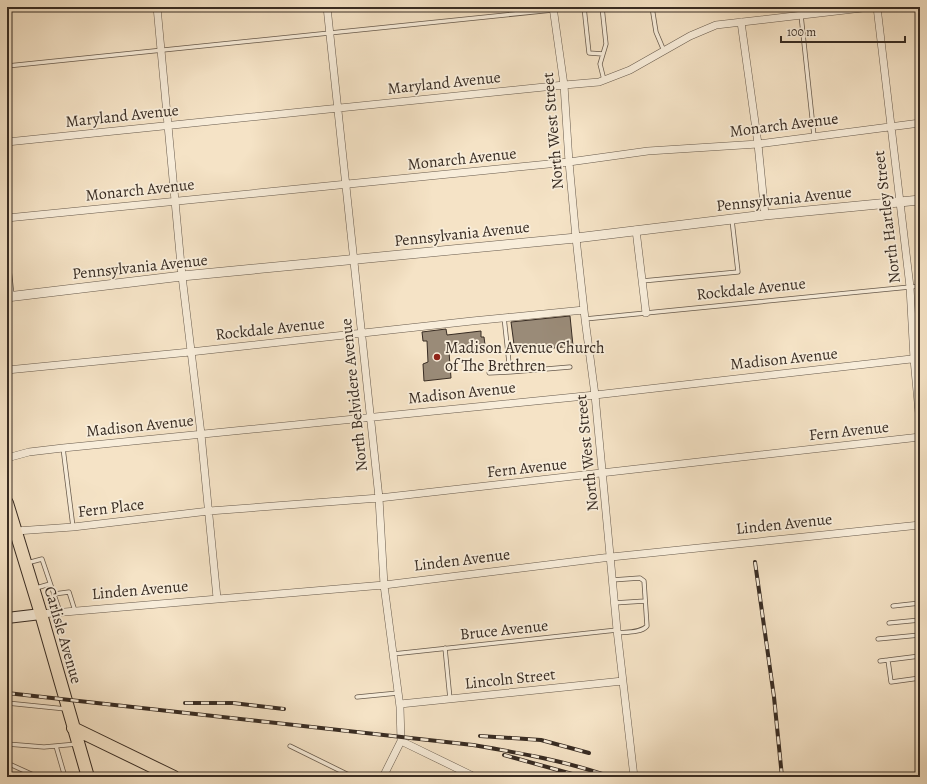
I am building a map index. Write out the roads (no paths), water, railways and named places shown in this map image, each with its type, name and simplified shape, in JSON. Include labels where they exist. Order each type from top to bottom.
[{"type":"main road","name":"Carlisle Avenue","points":[[7,503],[34,589],[67,709],[88,777]]},
{"type":"main road","name":"Linden Avenue","points":[[7,618],[41,614]]},
{"type":"main road","points":[[73,728],[174,777]]},
{"type":"street","points":[[157,7],[182,276],[201,434],[217,598]]},
{"type":"street","name":"North Belvidere Avenue","points":[[327,7],[371,416],[379,498],[384,585],[400,704],[401,741],[383,777]]},
{"type":"street","name":"Maryland Avenue","points":[[7,142],[599,82],[630,70],[690,36],[716,25],[850,8],[871,7]]},
{"type":"street","name":"North Hartley Street","points":[[877,7],[910,287],[917,359],[920,424]]},
{"type":"street","name":"North West Street","points":[[553,9],[564,85],[576,238],[595,395],[614,604],[634,777]]},
{"type":"street","points":[[741,22],[758,144],[765,215]]},
{"type":"street","name":"Monarch Avenue","points":[[7,218],[569,162],[648,151],[758,144],[920,123]]},
{"type":"street","name":"Pennsylvania Avenue","points":[[9,296],[182,276],[576,238],[765,215],[920,200]]},
{"type":"street","points":[[636,230],[646,313]]},
{"type":"street","name":"Rockdale Avenue","points":[[7,370],[361,334],[504,317],[584,310]]},
{"type":"street","name":"Madison Avenue","points":[[7,458],[29,452],[63,448],[371,416],[595,395],[917,359]]},
{"type":"street","name":"Fern Avenue","points":[[209,510],[379,498],[920,437]]},
{"type":"street","name":"Fern Place","points":[[16,532],[73,527],[209,510]]},
{"type":"street","name":"Linden Avenue","points":[[41,614],[384,585],[610,557],[920,525]]},
{"type":"street","name":"Lincoln Street","points":[[400,704],[623,681]]},
{"type":"street","points":[[401,741],[475,777]]},
{"type":"lane","points":[[584,7],[589,53],[603,54]]},
{"type":"lane","points":[[602,7],[606,44],[600,64],[604,80]]},
{"type":"lane","points":[[652,7],[656,32],[664,51]]},
{"type":"lane","points":[[7,66],[553,9]]},
{"type":"lane","points":[[801,15],[814,136]]},
{"type":"lane","points":[[642,281],[738,272],[732,219]]},
{"type":"lane","points":[[7,251],[9,296]]},
{"type":"lane","name":"Rockdale Avenue","points":[[585,319],[920,286]]},
{"type":"lane","points":[[504,317],[510,372]]},
{"type":"lane","points":[[490,373],[570,367]]},
{"type":"lane","points":[[63,448],[73,527]]},
{"type":"lane","points":[[26,563],[42,559],[60,612]]},
{"type":"lane","points":[[612,580],[642,579],[644,581],[645,601],[614,604]]},
{"type":"lane","points":[[34,589],[50,584]]},
{"type":"lane","points":[[54,594],[69,592],[75,611]]},
{"type":"lane","name":"Bruce Avenue","points":[[393,654],[642,630],[647,626],[645,601]]},
{"type":"lane","points":[[893,606],[920,603]]},
{"type":"lane","points":[[889,623],[920,620]]},
{"type":"lane","points":[[878,639],[920,635]]},
{"type":"lane","points":[[445,648],[450,699]]},
{"type":"lane","points":[[880,661],[920,656]]},
{"type":"lane","points":[[888,660],[891,682],[920,678]]},
{"type":"lane","points":[[357,697],[398,693]]},
{"type":"lane","points":[[7,703],[67,709]]},
{"type":"lane","points":[[7,744],[44,747],[78,744]]},
{"type":"lane","points":[[56,746],[64,777]]},
{"type":"lane","points":[[290,746],[353,777]]},
{"type":"lane","points":[[7,763],[38,777]]},
{"type":"railway","points":[[755,562],[774,697],[782,777]]},
{"type":"railway","points":[[7,693],[473,745],[560,762],[611,777]]},
{"type":"railway","points":[[185,703],[233,703],[284,709]]},
{"type":"railway","points":[[480,736],[541,740],[589,753]]},
{"type":"railway","points":[[504,755],[583,777]]},
{"type":"place","name":"Madison Avenue Church of The Brethren","points":[[437,357]]}]
